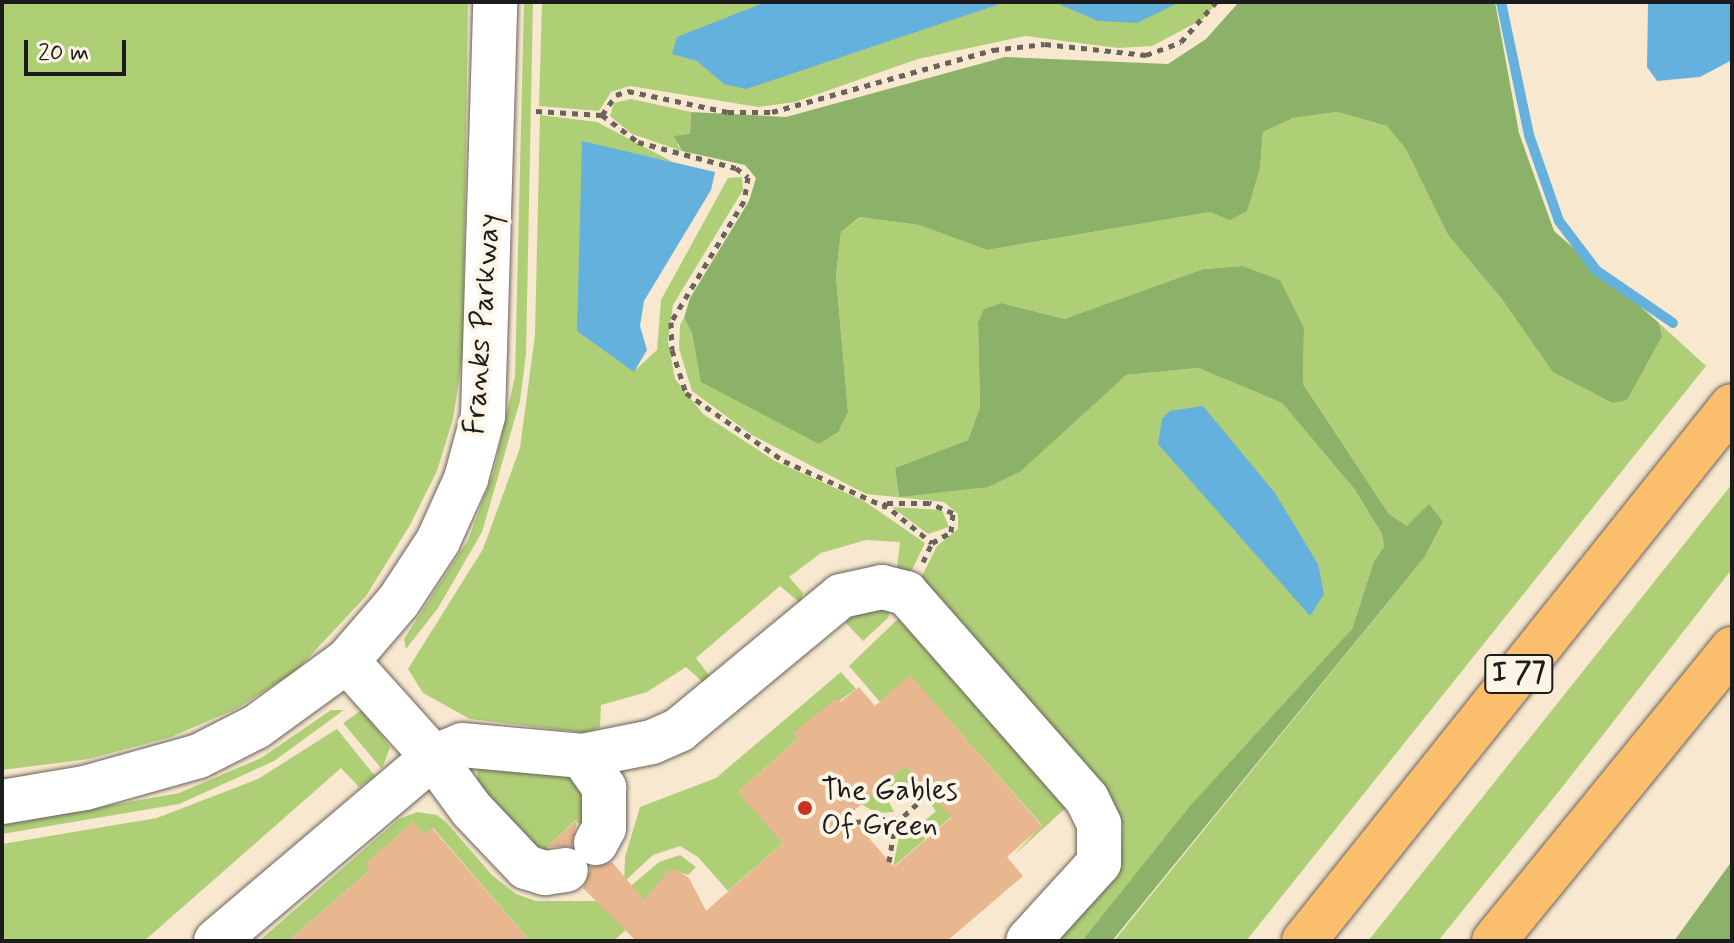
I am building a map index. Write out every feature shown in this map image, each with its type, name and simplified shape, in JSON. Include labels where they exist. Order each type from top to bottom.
[{"type":"highway","name":"I 77","points":[[1304,941],[1732,406]]},
{"type":"highway","points":[[1494,941],[1732,649]]},
{"type":"lane","name":"Franks Parkway","points":[[2,802],[85,788],[199,756],[256,727],[347,661],[398,602],[438,541],[466,479],[483,416],[495,2]]},
{"type":"lane","points":[[216,941],[433,757],[462,745],[582,756],[652,742],[679,730],[841,596],[882,587],[906,593],[1087,799],[1099,824],[1099,863],[1028,941]]},
{"type":"lane","points":[[347,661],[433,757],[472,810],[526,867],[545,873],[581,856],[604,828],[604,788],[582,756]]},
{"type":"path","points":[[602,115],[616,95],[628,91],[728,112],[772,112],[943,60],[1006,48],[1045,44],[1146,55],[1181,42],[1216,2]]},
{"type":"path","points":[[536,111],[602,115],[638,142],[736,168],[748,177],[744,201],[671,322],[672,350],[686,393],[784,461],[886,507],[932,543]]},
{"type":"path","points":[[886,507],[883,503],[946,506],[953,513],[951,532],[932,543],[922,563]]},
{"type":"path","points":[[889,862],[899,818],[930,792]]},
{"type":"path","points":[[855,822],[864,817],[899,818]]},
{"type":"green space","points":[[2,2],[468,2],[463,354],[453,419],[437,471],[410,525],[366,596],[296,671],[236,709],[171,737],[89,759],[2,770]]},
{"type":"green space","points":[[524,2],[533,2],[526,354],[520,401],[482,532],[438,608],[406,649],[404,639],[468,540],[494,471],[515,376]]},
{"type":"green space","points":[[542,2],[1218,2],[1203,19],[1152,46],[1118,48],[1025,36],[918,59],[795,102],[758,107],[630,86],[611,92],[599,111],[539,106]]},
{"type":"green space","points":[[1239,2],[1495,2],[1519,133],[1554,231],[1659,323],[1662,336],[1627,400],[1613,403],[1553,372],[1502,299],[1448,235],[1406,149],[1387,126],[1337,112],[1293,118],[1263,132],[1260,168],[1247,211],[1230,220],[1210,212],[987,250],[919,225],[860,217],[841,232],[836,276],[848,412],[838,432],[819,444],[701,382],[692,333],[684,318],[690,298],[749,201],[756,178],[745,165],[682,151],[674,136],[690,134],[691,112],[786,117],[1005,57],[1168,64],[1206,39]]},
{"type":"green space","points":[[631,99],[691,112],[690,134],[677,144],[682,151],[632,134],[610,116],[614,103]]},
{"type":"green space","points":[[1337,112],[1387,126],[1407,149],[1448,235],[1502,299],[1662,336],[1659,323],[1706,366],[1246,941],[1114,941],[1424,558],[1443,522],[1407,526],[1389,514],[1303,384],[1304,328],[1242,266],[1203,269],[1064,319],[1002,303],[978,323],[980,407],[968,440],[895,468],[899,497],[1085,407],[1126,375],[1198,368],[1282,403],[1355,490],[1382,534],[1384,547],[1374,561],[1352,629],[1082,941],[1054,941],[1120,855],[1123,829],[1109,792],[920,580],[937,546],[958,529],[958,514],[944,502],[866,494],[752,435],[692,391],[679,349],[680,325],[684,318],[692,333],[702,382],[848,412],[836,276],[841,232],[861,217],[919,225],[987,250],[1210,212],[1230,219],[1260,168],[1263,132],[1293,118]]},
{"type":"green space","points":[[540,115],[597,122],[673,162],[582,142],[634,371],[657,350],[661,300],[728,178],[742,177],[743,190],[673,305],[668,341],[675,379],[703,414],[775,461],[864,501],[925,543],[910,574],[897,568],[900,542],[866,540],[821,553],[789,577],[803,593],[800,603],[780,586],[696,658],[711,678],[705,684],[686,667],[647,692],[601,705],[600,727],[587,733],[470,719],[423,693],[408,669],[483,549],[520,448],[535,335]]},
{"type":"green space","points":[[1242,266],[1280,280],[1304,328],[1303,384],[1389,514],[1407,526],[1429,504],[1443,522],[1424,558],[1112,941],[1082,941],[1190,806],[1352,629],[1374,561],[1384,547],[1382,534],[1355,490],[1282,403],[1198,368],[1126,375],[1021,471],[988,487],[899,497],[895,468],[968,440],[980,407],[978,323],[984,309],[1002,303],[1064,319],[1203,269]]},
{"type":"green space","points":[[1732,484],[1732,569],[1560,790],[1438,941],[1368,941]]},
{"type":"green space","points":[[892,507],[942,510],[949,527],[928,534]]},
{"type":"green space","points":[[891,608],[888,618],[863,641],[846,623],[846,615]]},
{"type":"green space","points":[[902,615],[1069,805],[1014,855],[1042,825],[910,676],[880,702],[849,666]]},
{"type":"green space","points":[[841,672],[856,689],[794,733],[798,739],[739,791],[783,843],[728,891],[698,857],[680,846],[653,855],[624,882],[625,857],[640,807],[716,778]]},
{"type":"green space","points":[[331,710],[344,710],[274,761],[179,804],[2,834],[2,825],[179,793],[261,758]]},
{"type":"green space","points":[[362,710],[390,747],[382,769],[343,723]]},
{"type":"green space","points":[[337,729],[375,776],[359,787],[341,768],[144,941],[2,941],[2,844],[157,818],[258,779]]},
{"type":"green space","points":[[911,761],[915,765],[910,770],[924,786],[918,790],[911,782],[888,800],[894,812],[877,813],[861,804]]},
{"type":"green space","points":[[478,766],[561,772],[582,784],[584,828],[576,820],[547,847],[552,854],[544,854],[499,812],[477,780]]},
{"type":"green space","points":[[934,797],[957,812],[893,867],[901,827],[907,823],[914,830],[936,811],[929,802]]},
{"type":"green space","points":[[417,812],[437,815],[447,823],[492,875],[516,894],[536,901],[598,901],[626,930],[613,941],[530,941],[433,828],[425,835],[413,822],[366,864],[370,870],[288,941],[259,941],[399,819]]},
{"type":"green space","points":[[680,855],[696,867],[688,875],[672,870],[643,909],[626,890],[659,862]]},
{"type":"green space","points":[[1732,861],[1732,941],[1674,941]]},
{"type":"water","points":[[766,2],[1006,2],[746,89],[724,84],[697,61],[672,54],[677,37]]},
{"type":"water","points":[[1054,2],[1180,2],[1137,23],[1098,21]]},
{"type":"water","points":[[1648,2],[1732,2],[1732,60],[1700,77],[1657,81],[1647,67]]},
{"type":"water","points":[[582,141],[715,172],[711,190],[644,301],[640,326],[647,350],[634,372],[577,331]]},
{"type":"water","points":[[1203,406],[1275,493],[1318,564],[1324,594],[1310,616],[1158,444],[1162,419],[1170,411]]},
{"type":"building","name":"The Gables Of Green","points":[[910,675],[1042,826],[1007,857],[1023,876],[947,941],[636,941],[583,888],[591,867],[612,862],[644,900],[669,870],[677,870],[689,878],[706,911],[783,843],[738,792],[798,739],[793,733],[837,698],[840,702],[859,687],[875,706]],"holes":[[[906,766],[952,817],[894,867],[849,815]]]},
{"type":"building","points":[[577,820],[572,846],[547,847]]},
{"type":"building","points":[[413,822],[425,835],[432,828],[530,941],[288,941],[370,870],[365,864]]},
{"type":"waterway","points":[[1501,2],[1529,135],[1559,221],[1597,271],[1673,323]]},
{"type":"place","name":"The Gables Of Green","points":[[805,808]]}]
